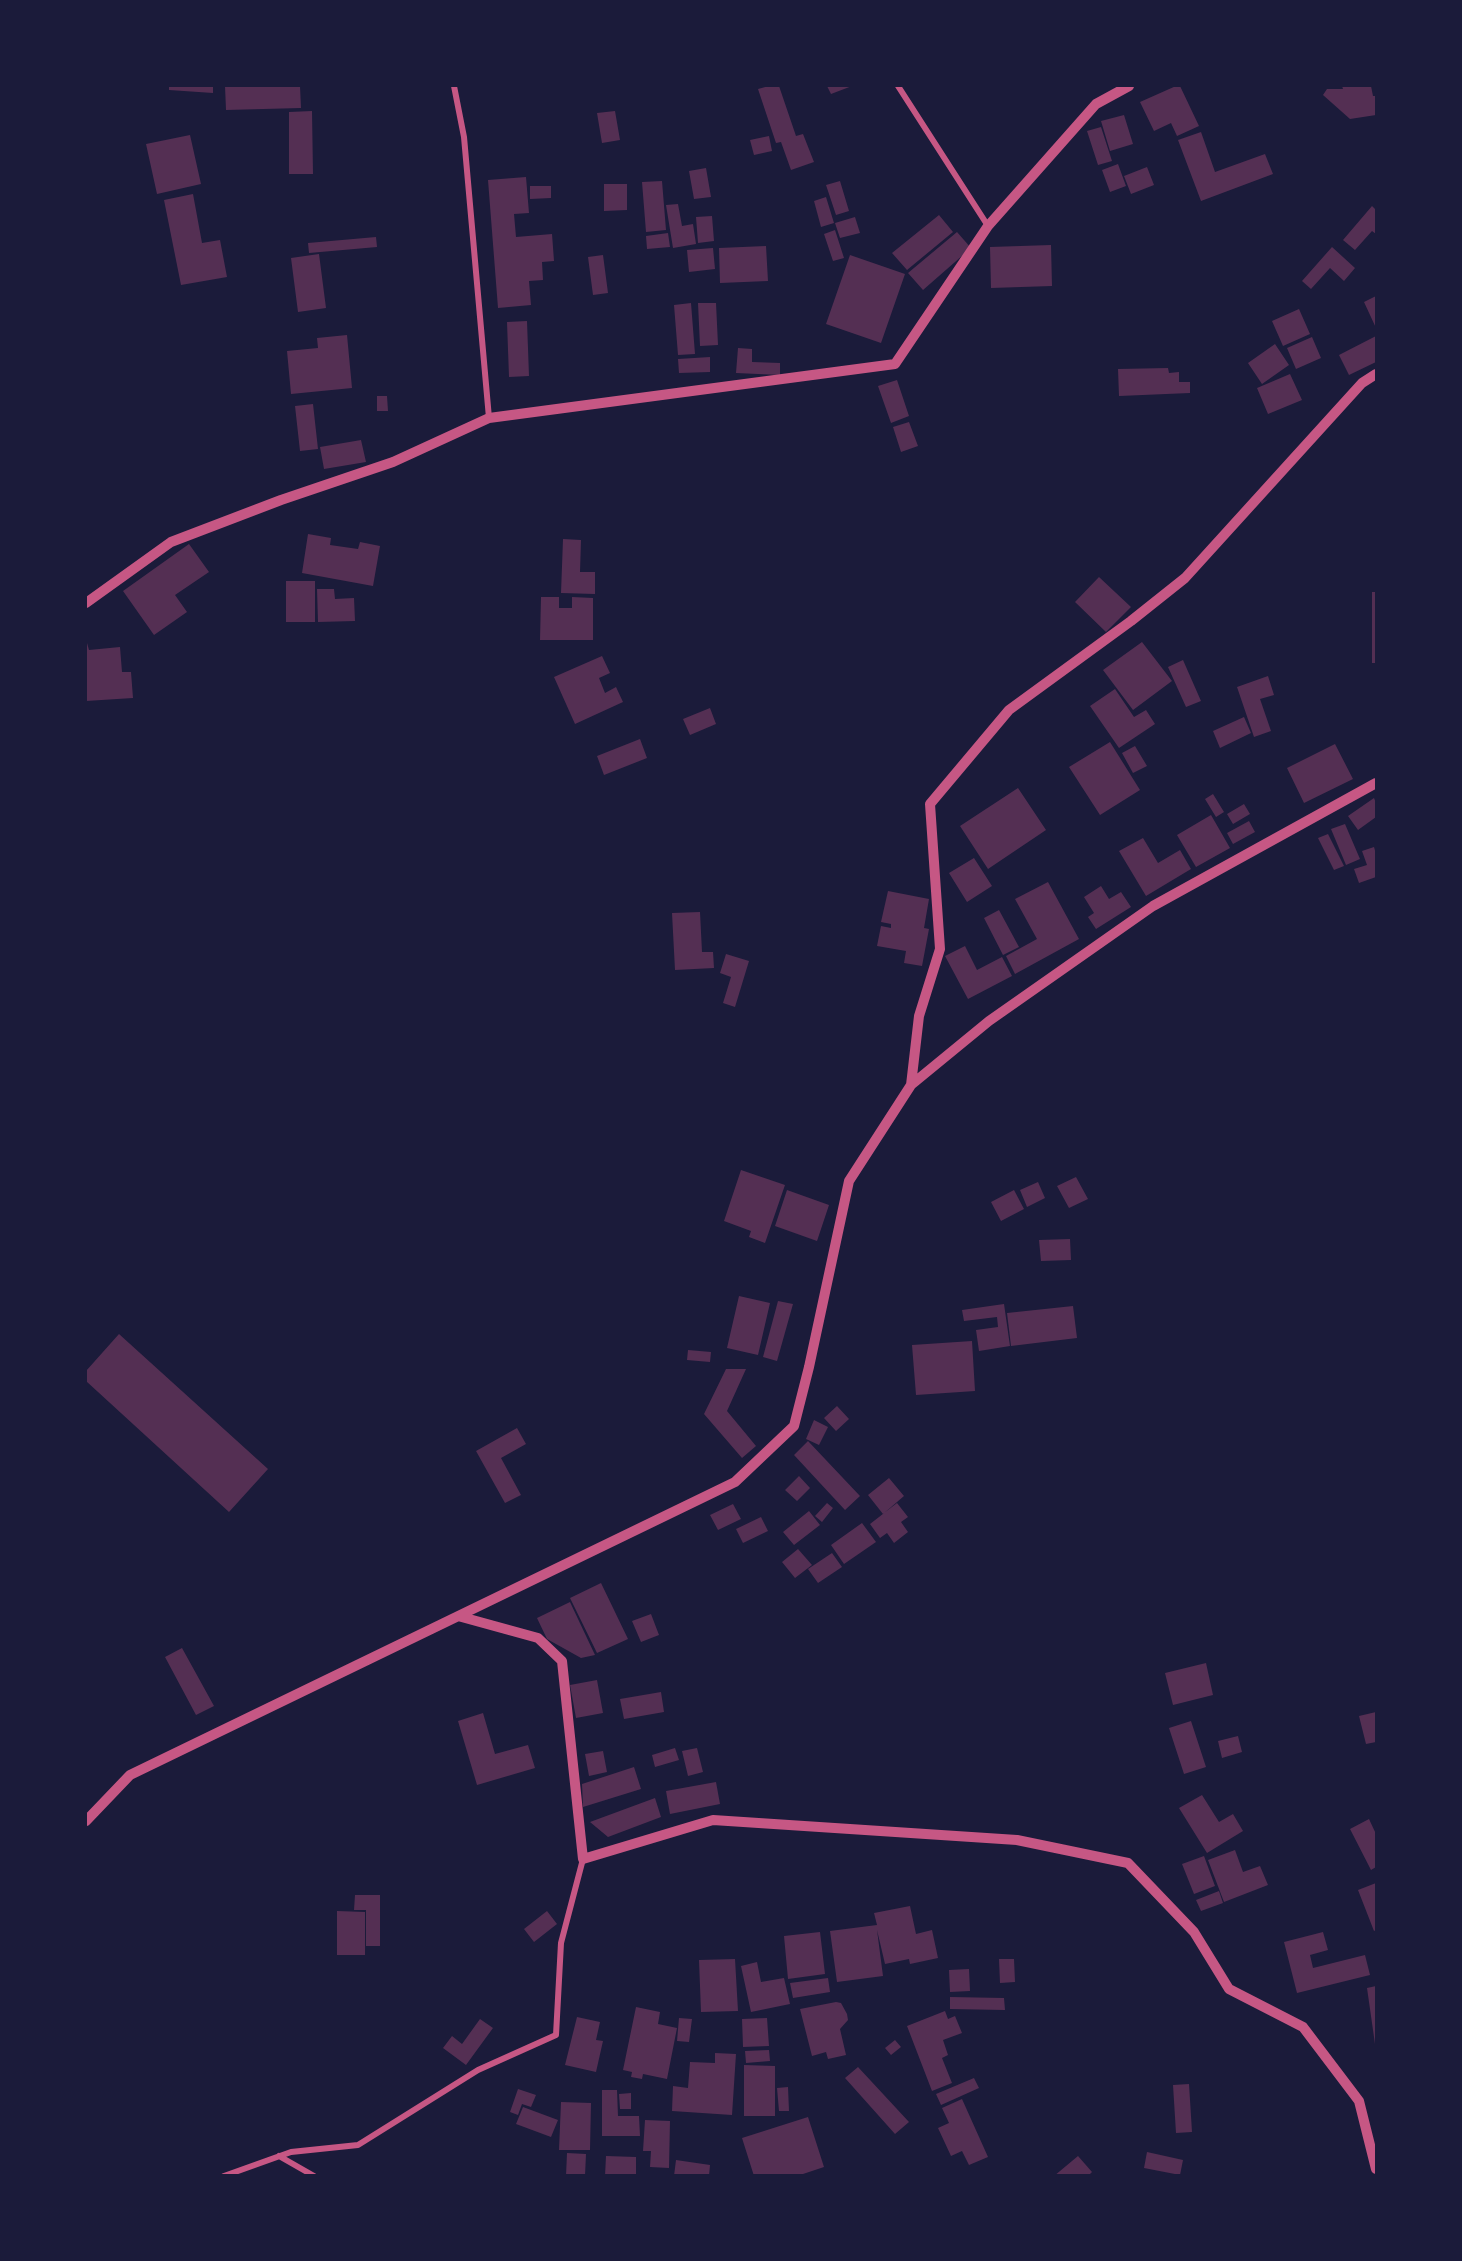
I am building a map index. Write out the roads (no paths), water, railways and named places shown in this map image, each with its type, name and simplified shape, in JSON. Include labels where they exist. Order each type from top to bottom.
[{"type":"street","points":[[454,86],[464,137],[489,418]]},
{"type":"street","points":[[898,86],[988,226]]},
{"type":"street","points":[[86,603],[171,542],[281,500],[393,462],[489,418],[895,364],[988,226],[1096,104],[1129,86]]},
{"type":"street","points":[[911,1085],[919,1016],[940,949],[930,804],[1009,710],[1131,621],[1185,578],[1362,383],[1377,374]]},
{"type":"street","points":[[86,1821],[130,1775],[735,1482],[794,1426],[849,1181],[911,1085],[989,1021],[1153,906],[1377,783]]},
{"type":"street","points":[[224,2175],[291,2152],[358,2145],[478,2070],[556,2035],[561,1944],[583,1859],[562,1661],[538,1638],[458,1616]]},
{"type":"street","points":[[583,1859],[713,1820],[1017,1840],[1128,1863],[1194,1932],[1229,1989],[1304,2027],[1359,2101],[1377,2169]]},
{"type":"street","points":[[279,2156],[314,2175]]}]
